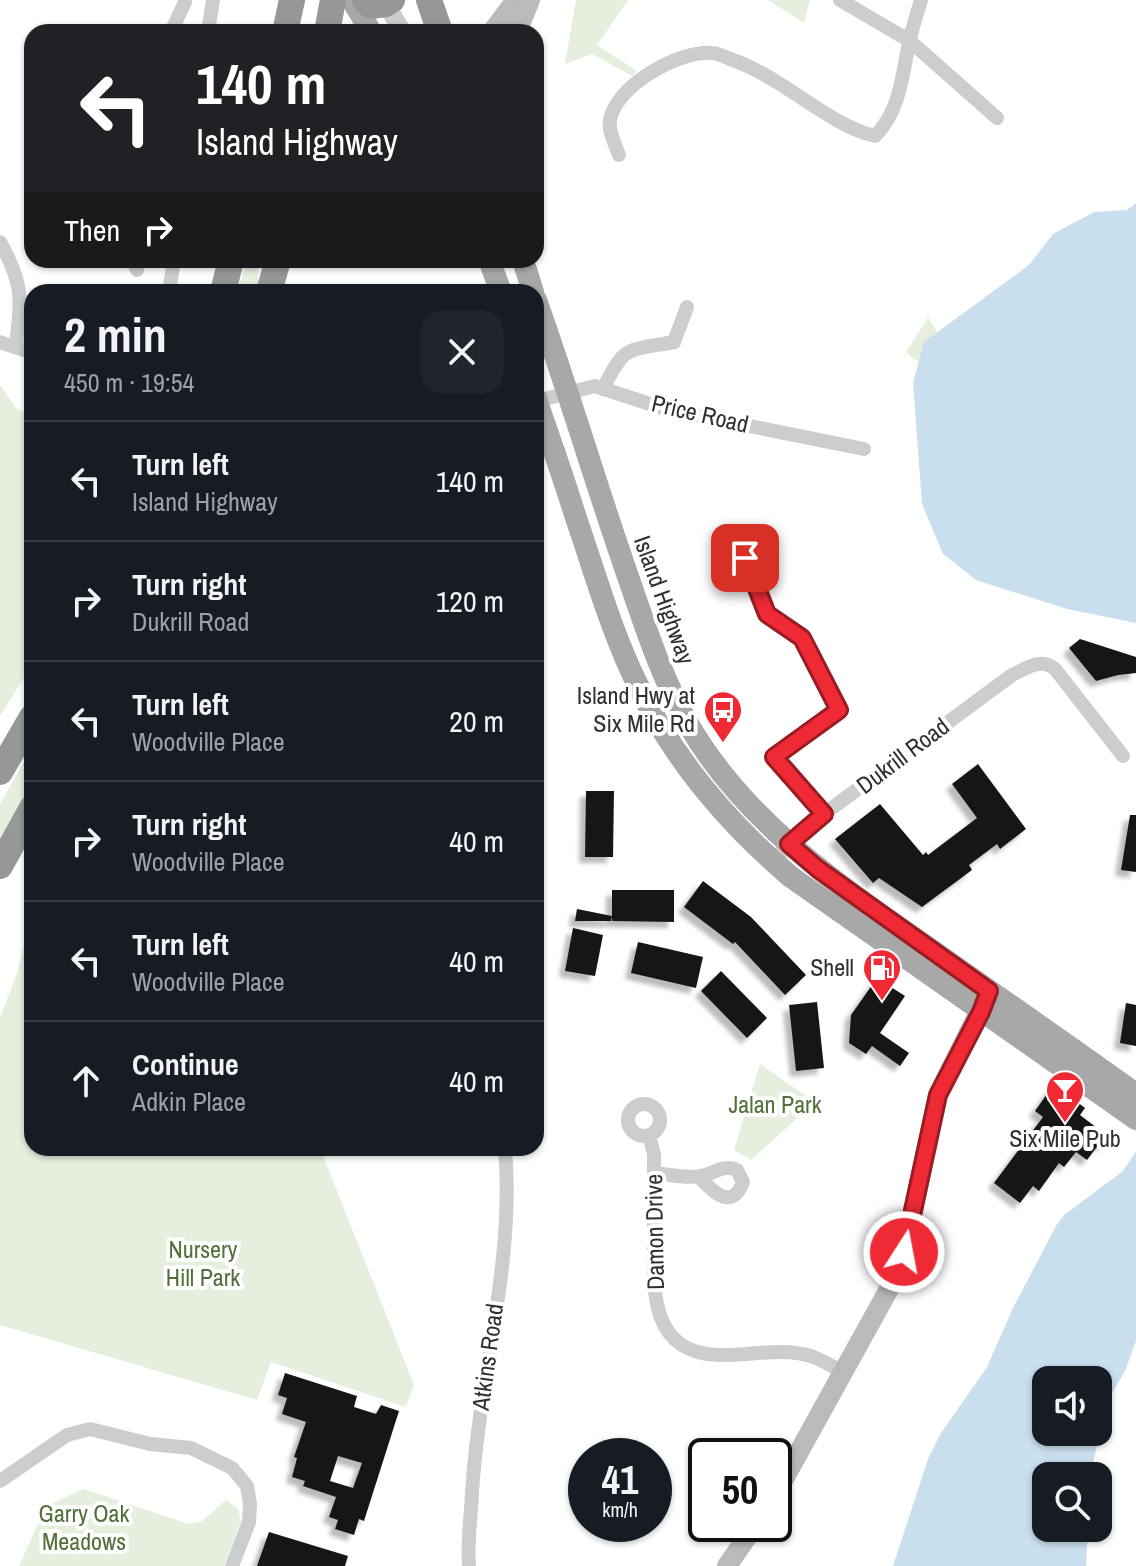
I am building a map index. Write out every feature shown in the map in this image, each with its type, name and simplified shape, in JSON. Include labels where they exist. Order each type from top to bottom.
[{"type":"highway","points":[[287,24],[292,0]]},
{"type":"highway","points":[[328,24],[333,0]]},
{"type":"highway","points":[[429,0],[437,24]]},
{"type":"highway","points":[[0,772],[24,731]]},
{"type":"highway","points":[[0,866],[24,822]]},
{"type":"main road","points":[[352,0],[366,24]]},
{"type":"main road","points":[[498,24],[516,0]]},
{"type":"main road","points":[[520,24],[530,0]]},
{"type":"main road","name":"Island Highway","points":[[544,322],[569,392],[609,524],[662,672],[690,728],[730,783],[763,820],[818,869],[989,991],[1131,1103]]},
{"type":"main road","name":"Island Highway","points":[[544,424],[603,601],[631,672],[658,721],[703,790],[772,861],[824,902],[981,1012],[1131,1103]]},
{"type":"main road","points":[[792,1465],[894,1280],[904,1252],[938,1095],[989,991]]},
{"type":"main road","points":[[727,1566],[744,1542]]},
{"type":"street","points":[[840,0],[910,41],[997,118]]},
{"type":"street","points":[[619,155],[612,139],[610,120],[618,102],[636,82],[661,66],[712,53],[744,63],[856,131],[875,136],[887,124],[901,87],[921,0]]},
{"type":"street","points":[[174,24],[184,1],[212,4],[209,24]]},
{"type":"street","points":[[382,1],[398,24]]},
{"type":"street","points":[[0,242],[16,271],[21,301],[16,346]]},
{"type":"street","points":[[603,389],[617,360],[628,351],[674,342],[687,307]]},
{"type":"street","points":[[0,342],[24,350]]},
{"type":"street","name":"Price Road","points":[[544,398],[595,386],[665,409],[864,449]]},
{"type":"street","points":[[745,558],[767,614],[802,638],[839,710],[774,757],[824,814]]},
{"type":"street","name":"Dukrill Road","points":[[772,861],[824,814],[1012,675],[1043,663],[1055,669],[1123,756]]},
{"type":"street","name":"Damon Drive","points":[[649,1136],[654,1154],[653,1283],[656,1306],[661,1320],[678,1342],[690,1350],[712,1355],[793,1352],[811,1356],[844,1372]]},
{"type":"street","name":"Atkins Road","points":[[469,1566],[481,1400],[506,1238],[505,1156]]},
{"type":"street","points":[[654,1173],[699,1177]]},
{"type":"street","points":[[0,1481],[67,1435],[90,1429],[150,1444],[191,1448],[232,1468],[247,1486],[249,1522],[232,1566]]},
{"type":"green space","points":[[576,0],[628,0],[597,45],[637,71],[632,76],[592,54],[565,64]]},
{"type":"green space","points":[[768,0],[810,0],[804,23]]},
{"type":"green space","points":[[244,268],[259,268],[258,284],[240,284]]},
{"type":"green space","points":[[928,318],[937,331],[918,362],[906,352]]},
{"type":"green space","points":[[0,385],[16,408],[24,412],[24,678],[0,716]]},
{"type":"green space","points":[[24,761],[24,800],[0,843],[0,804]]},
{"type":"green space","name":"Nursery Hill Park","points":[[24,946],[24,1156],[323,1156],[414,1385],[406,1407],[271,1362],[257,1400],[0,1325],[0,1018]]},
{"type":"green space","name":"Jalan Park","points":[[760,1064],[815,1102],[751,1160],[734,1150]]},
{"type":"green space","name":"Garry Oak Meadows","points":[[84,1489],[189,1524],[202,1521],[226,1500],[238,1509],[241,1521],[224,1566],[19,1566],[46,1506]]},
{"type":"water","points":[[1136,203],[1136,623],[1067,609],[976,580],[943,554],[922,504],[913,383],[924,342],[1029,265],[1053,234],[1094,212],[1127,210]]},
{"type":"water","points":[[1136,1151],[1136,1341],[1125,1371],[1112,1393],[1112,1366],[1032,1366],[1032,1446],[1097,1446],[1094,1462],[1032,1462],[1032,1542],[1087,1542],[1086,1566],[893,1566],[928,1459],[941,1433],[987,1367],[1013,1308],[1064,1215],[1123,1171]]},
{"type":"building","points":[[1080,639],[1136,657],[1136,673],[1096,681],[1069,648]]},
{"type":"building","points":[[978,764],[1026,829],[1000,849],[997,844],[969,865],[972,870],[922,907],[879,878],[873,883],[835,839],[880,804],[923,855],[926,852],[928,855],[977,818],[952,784]]},
{"type":"building","points":[[586,791],[614,791],[613,857],[585,857]]},
{"type":"building","points":[[1130,815],[1136,815],[1136,872],[1121,870]]},
{"type":"building","points":[[703,881],[751,917],[806,975],[785,995],[735,942],[733,944],[684,907]]},
{"type":"building","points":[[612,890],[674,890],[674,922],[612,921]]},
{"type":"building","points":[[577,909],[612,916],[611,921],[575,921]]},
{"type":"building","points":[[573,928],[603,935],[595,976],[565,971]]},
{"type":"building","points":[[638,942],[703,957],[696,988],[631,973]]},
{"type":"building","points":[[721,971],[767,1018],[747,1038],[701,991]]},
{"type":"building","points":[[877,978],[905,996],[880,1033],[909,1053],[900,1066],[872,1046],[866,1054],[849,1043],[851,1015]]},
{"type":"building","points":[[817,1002],[824,1068],[796,1071],[789,1005]]},
{"type":"building","points":[[1126,1003],[1136,1005],[1136,1046],[1120,1043]]},
{"type":"building","name":"Six Mile Pub","points":[[1054,1084],[1085,1108],[1080,1115],[1109,1137],[1087,1160],[1076,1152],[1064,1167],[1059,1163],[1039,1191],[1033,1186],[1020,1203],[994,1183],[1043,1117],[1035,1111]]},
{"type":"building","points":[[285,1373],[357,1396],[354,1407],[376,1414],[381,1405],[399,1411],[364,1521],[359,1519],[354,1535],[335,1529],[338,1520],[329,1517],[336,1497],[303,1486],[305,1481],[292,1477],[297,1458],[294,1457],[306,1422],[282,1414],[287,1398],[278,1395]],"holes":[[[338,1456],[362,1463],[353,1488],[330,1481]]]},
{"type":"building","points":[[269,1532],[348,1556],[345,1566],[257,1566]]},
{"type":"place","name":"Island Hwy at Six Mile Rd","points":[[723,744]]},
{"type":"place","name":"Shell","points":[[882,1002]]},
{"type":"place","name":"Six Mile Pub","points":[[1065,1124]]},
{"type":"route","points":[[745,558],[767,614],[802,638],[839,710],[774,757],[824,814],[789,844],[818,869],[989,991],[938,1095],[904,1252]]}]
